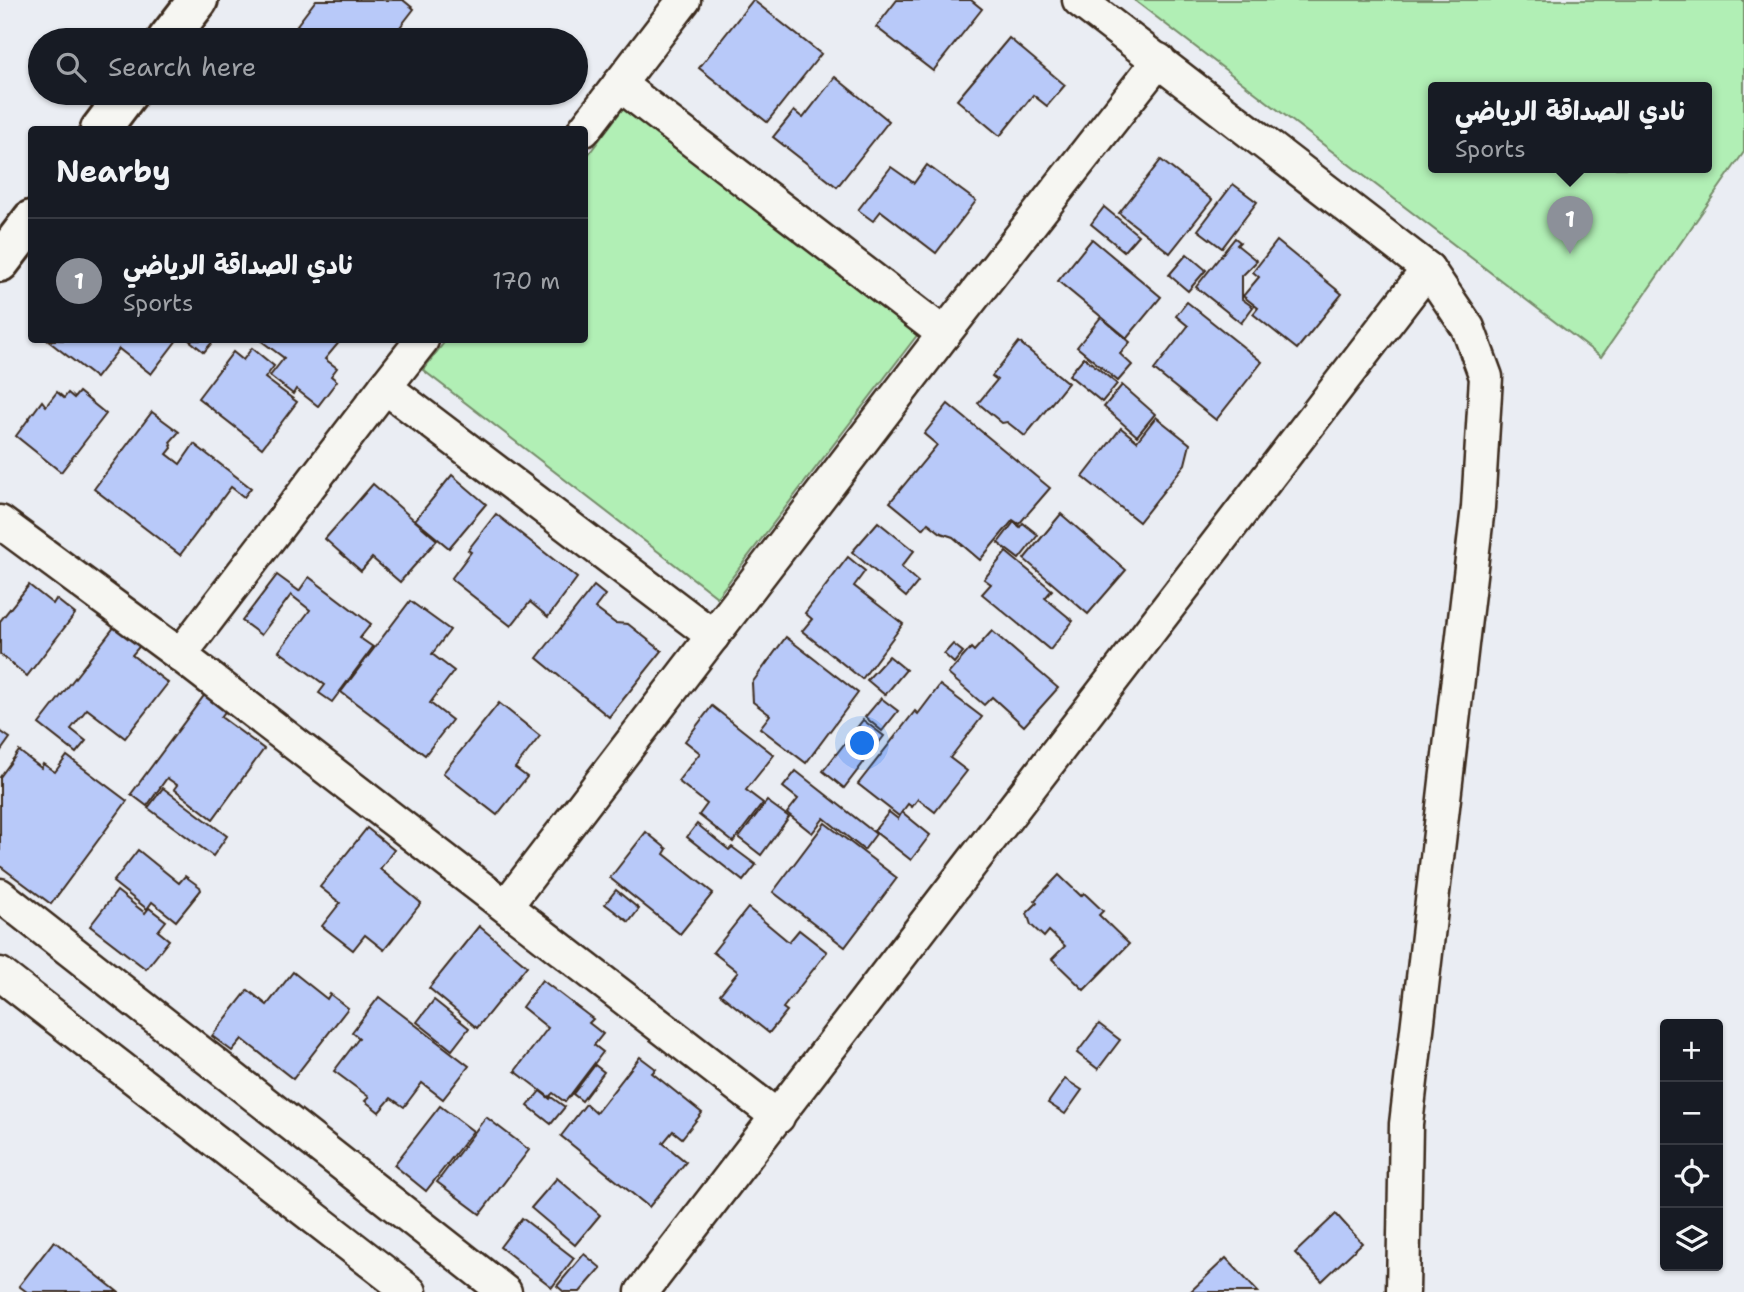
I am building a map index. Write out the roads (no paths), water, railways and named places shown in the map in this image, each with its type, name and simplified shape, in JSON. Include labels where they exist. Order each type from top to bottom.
[{"type":"street","points":[[176,28],[198,0]]},
{"type":"street","points":[[587,126],[684,0]]},
{"type":"street","points":[[1079,0],[1428,269],[1468,328],[1486,377],[1478,507],[1406,1124],[1406,1290]]},
{"type":"street","points":[[506,905],[944,334],[1159,61]]},
{"type":"street","points":[[619,84],[944,334]]},
{"type":"street","points":[[103,126],[119,105]]},
{"type":"street","points":[[0,262],[28,225]]},
{"type":"street","points":[[642,1292],[1428,269]]},
{"type":"street","points":[[180,655],[420,343]]},
{"type":"street","points":[[385,387],[713,636]]},
{"type":"street","points":[[0,522],[180,655],[778,1117]]},
{"type":"street","points":[[0,895],[505,1292]]},
{"type":"street","points":[[0,974],[410,1292]]},
{"type":"place","name":"نادي الصداقة الرياضي","points":[[1570,254]]}]
